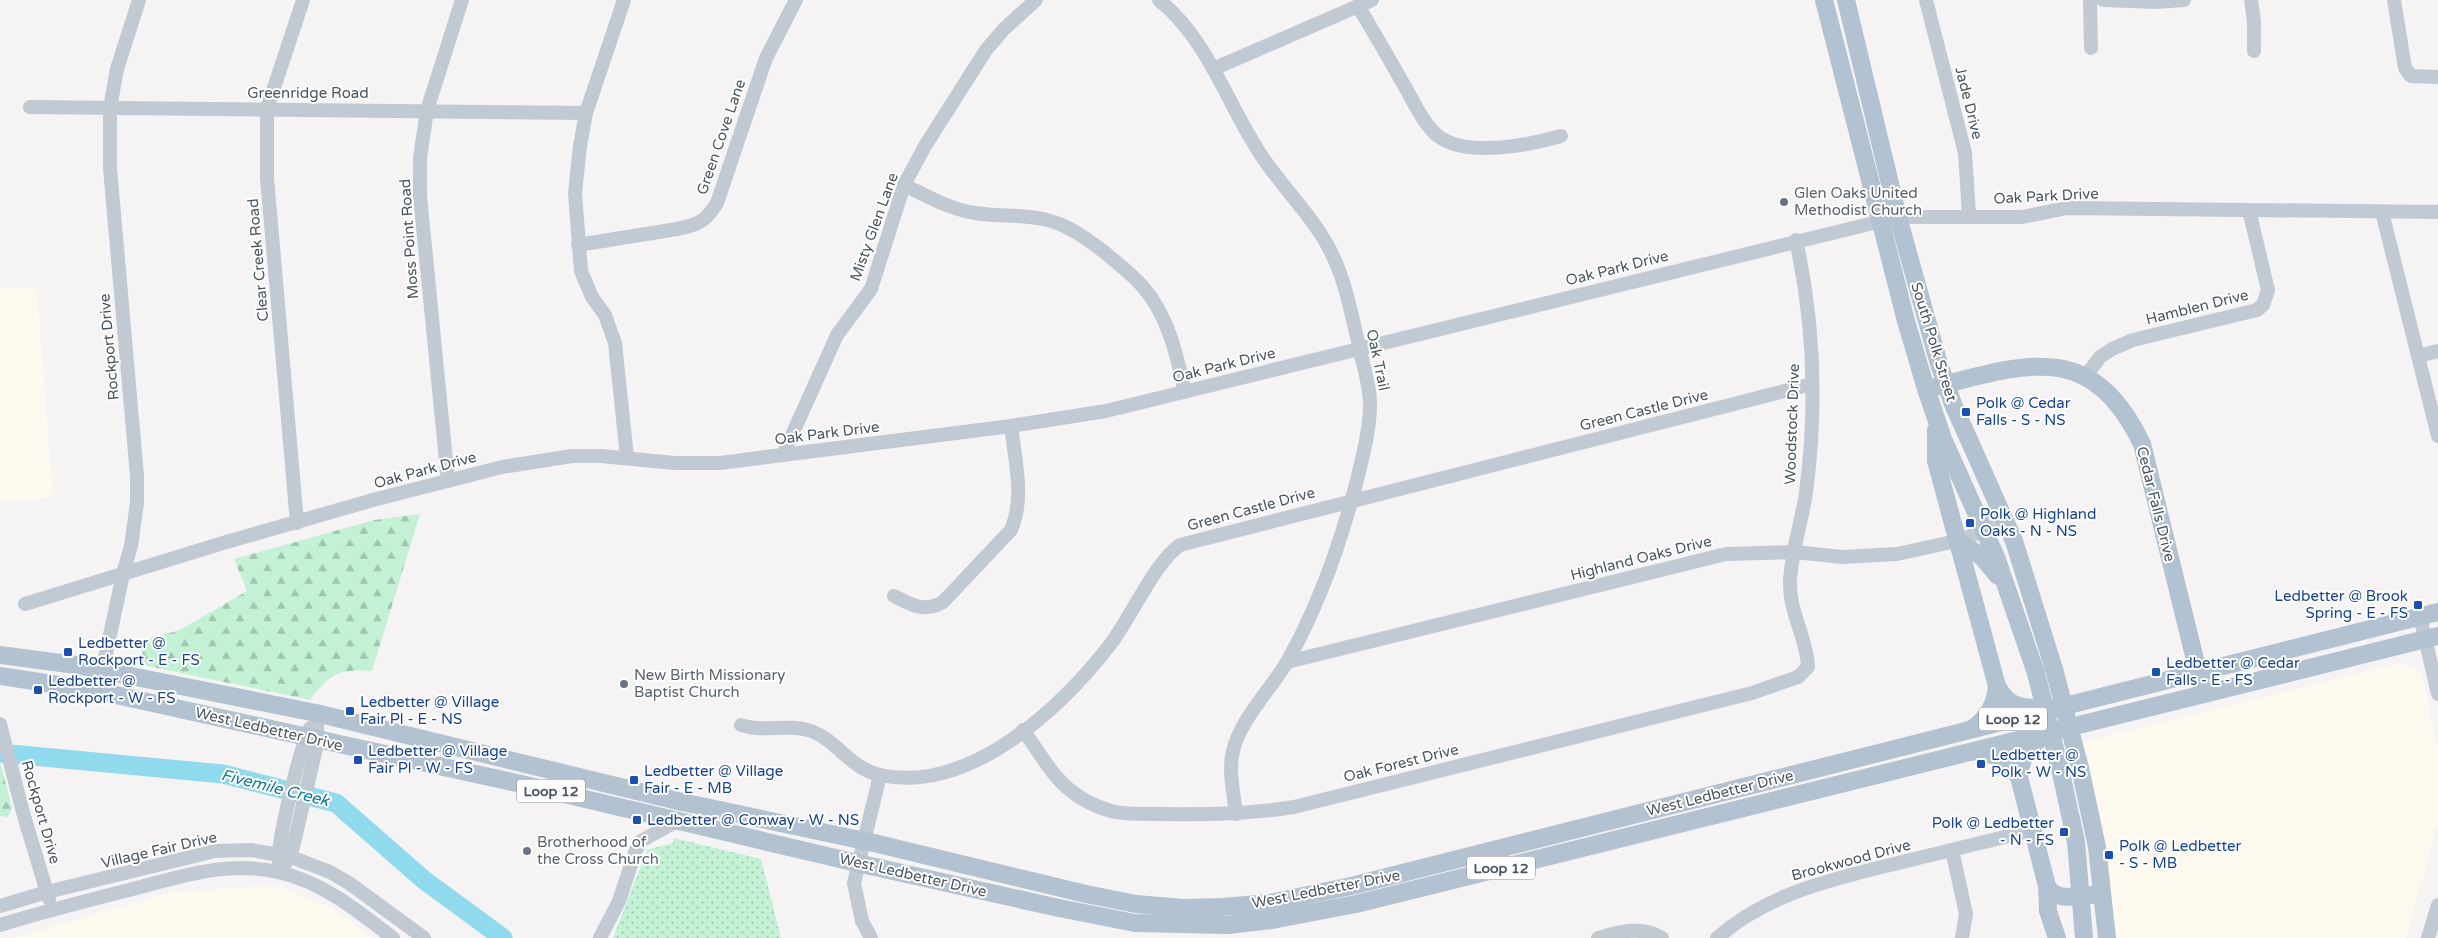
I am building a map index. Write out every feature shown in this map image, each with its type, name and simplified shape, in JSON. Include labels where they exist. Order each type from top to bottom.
[{"type":"main road","name":"South Polk Street","points":[[1824,0],[1880,220],[1926,389],[1937,422],[1985,532],[2036,673],[2076,842],[2084,938]]},
{"type":"main road","name":"South Polk Street","points":[[1846,0],[1870,93],[1898,217],[1946,384],[1953,404],[2006,522],[2027,576],[2054,669],[2080,768],[2097,847],[2104,894],[2107,938]]},
{"type":"main road","points":[[1849,98],[1870,93]]},
{"type":"main road","name":"Cedar Falls Drive","points":[[1926,389],[2028,366],[2050,366],[2085,377],[2102,387],[2117,402],[2131,421],[2142,444],[2204,694]]},
{"type":"main road","points":[[1937,422],[1936,462],[1997,686],[2007,702],[2017,707],[2058,708]]},
{"type":"main road","points":[[1957,541],[1987,560],[2006,587]]},
{"type":"main road","name":"West Ledbetter Drive","points":[[0,655],[104,670],[316,713],[682,802],[863,841],[1086,894],[1136,904],[1183,908],[1270,903],[1351,886],[2199,672],[2432,625]]},
{"type":"main road","name":"West Ledbetter Drive","points":[[0,676],[98,691],[310,747],[517,783],[857,863],[1059,908],[1135,923],[1228,925],[1280,919],[1356,904],[1974,752],[2204,694],[2432,625]]},
{"type":"main road","points":[[1969,730],[1983,721],[1993,706],[1997,686]]},
{"type":"main road","points":[[2019,777],[2023,757],[2031,745],[2045,734]]},
{"type":"main road","points":[[1974,752],[2006,760],[2019,777],[2046,886],[2048,911],[2057,938]]},
{"type":"main road","points":[[1838,764],[1843,784]]},
{"type":"main road","points":[[1351,886],[1356,904]]},
{"type":"main road","points":[[2046,886],[2051,894],[2058,897],[2104,894]]},
{"type":"street","name":"Rockport Drive","points":[[98,691],[123,574],[131,546],[137,503],[137,476],[113,218],[110,168],[110,108],[117,69],[139,0]]},
{"type":"street","name":"Clear Creek Road","points":[[297,523],[267,178],[267,109],[303,0]]},
{"type":"street","name":"Moss Point Road","points":[[448,481],[420,196],[420,158],[427,110],[462,0]]},
{"type":"street","points":[[624,0],[586,113],[580,146],[576,193],[580,271],[584,282],[605,315],[615,343],[627,457]]},
{"type":"street","name":"Green Cove Lane","points":[[578,245],[678,230],[694,226],[708,217],[717,203],[766,58],[796,0]]},
{"type":"street","name":"Misty Glen Lane","points":[[783,455],[837,334],[871,289],[904,185],[948,107],[986,50],[1004,29],[1036,0]]},
{"type":"street","name":"Oak Trail","points":[[1159,0],[1188,31],[1213,69],[1248,136],[1329,249],[1340,272],[1369,389],[1370,407],[1365,449],[1334,558],[1307,622],[1286,662],[1238,735],[1231,766],[1236,814]]},
{"type":"street","points":[[1213,69],[1372,0]]},
{"type":"street","name":"Jade Drive","points":[[1926,0],[1965,153],[1969,185],[1969,216]]},
{"type":"street","points":[[2090,0],[2091,48]]},
{"type":"street","points":[[2103,0],[2156,2],[2184,0]]},
{"type":"street","points":[[2251,0],[2254,22],[2254,51]]},
{"type":"street","points":[[2394,0],[2405,68],[2411,76],[2438,77]]},
{"type":"street","points":[[1358,6],[1421,116],[1438,136],[1457,144],[1488,147],[1530,145],[1561,136]]},
{"type":"street","name":"Greenridge Road","points":[[30,107],[586,113]]},
{"type":"street","points":[[904,185],[950,207],[976,213],[1019,214],[1069,227],[1086,238],[1127,271],[1144,288],[1172,341],[1186,392]]},
{"type":"street","name":"Oak Park Drive","points":[[24,604],[297,523],[448,481],[536,461],[572,456],[627,457],[696,464],[1011,426],[1106,411],[1796,240],[1898,217],[2022,217],[2067,208],[2438,212]]},
{"type":"street","name":"Hamblen Drive","points":[[2085,377],[2100,357],[2126,343],[2257,310],[2263,305],[2268,290],[2249,210]]},
{"type":"street","points":[[2382,212],[2438,436]]},
{"type":"street","name":"Woodstock Drive","points":[[1796,240],[1805,283],[1812,384],[1811,442],[1806,494],[1791,570],[1791,596],[1808,656],[1808,666]]},
{"type":"street","points":[[2418,356],[2438,351]]},
{"type":"street","name":"Green Castle Drive","points":[[740,725],[754,730],[800,728],[813,732],[824,738],[862,769],[880,775],[904,778],[946,774],[967,766],[993,751],[1023,730],[1074,687],[1109,646],[1129,618],[1169,552],[1192,540],[1812,384]]},
{"type":"street","points":[[894,596],[923,608],[933,608],[943,602],[1011,530],[1016,518],[1019,490],[1011,426]]},
{"type":"street","name":"Highland Oaks Drive","points":[[1286,662],[1698,560],[1734,553],[1794,552],[1816,556],[1897,554],[1957,541],[1985,532],[2006,522]]},
{"type":"street","points":[[2432,625],[2438,694]]},
{"type":"street","name":"Oak Forest Drive","points":[[1023,730],[1060,780],[1071,791],[1091,804],[1112,811],[1132,814],[1236,814],[1294,807],[1752,693],[1798,677],[1808,666]]},
{"type":"street","points":[[280,872],[310,747],[316,713]]},
{"type":"street","name":"Rockport Drive","points":[[0,724],[24,816],[53,909]]},
{"type":"street","points":[[871,938],[862,921],[854,883],[857,863],[880,775]]},
{"type":"street","points":[[600,938],[619,901],[636,850],[641,841],[677,821]]},
{"type":"street","name":"Brookwood Drive","points":[[1717,938],[1758,909],[1797,890],[1834,879],[2033,830]]},
{"type":"street","points":[[1952,850],[1966,914],[1962,938]]},
{"type":"street","name":"Village Fair Drive","points":[[0,906],[47,892],[215,851],[286,851],[349,882],[424,938]]},
{"type":"street","name":"Village Fair Drive","points":[[0,925],[53,909],[202,871],[233,867],[280,872],[301,879],[343,900],[393,938]]},
{"type":"street","points":[[2428,938],[2438,905]]},
{"type":"street","points":[[1598,938],[1636,930],[1653,933],[1662,938]]},
{"type":"shaded area","points":[[20,287],[37,289],[53,497],[0,503],[0,289]]},
{"type":"shaded area","points":[[2401,663],[2422,673],[2438,752],[2438,822],[2406,938],[2117,938],[2080,742]]},
{"type":"shaded area","points":[[276,885],[332,908],[373,938],[13,938],[173,892]]},
{"type":"green space","points":[[420,514],[372,671],[350,671],[335,675],[323,684],[310,700],[143,665],[141,641],[180,630],[247,591],[234,559],[374,520]]},
{"type":"green space","points":[[0,762],[12,808],[8,817],[0,816]]},
{"type":"green space","points":[[674,838],[761,859],[781,938],[613,938],[647,850],[673,843]]},
{"type":"waterway","name":"Fivemile Creek","points":[[0,753],[223,774],[336,803],[424,880],[503,938]]},
{"type":"place","name":"Glen Oaks United Methodist Church","points":[[1784,202]]},
{"type":"place","name":"Polk @ Cedar Falls - S - NS","points":[[1966,412]]},
{"type":"place","name":"Polk @ Highland Oaks - N - NS","points":[[1970,523]]},
{"type":"place","name":"Ledbetter @ Brook Spring - E - FS","points":[[2418,605]]},
{"type":"place","name":"Ledbetter @ Rockport - E - FS","points":[[68,652]]},
{"type":"place","name":"Ledbetter @ Cedar Falls - E - FS","points":[[2156,672]]},
{"type":"place","name":"New Birth Missionary Baptist Church","points":[[624,684]]},
{"type":"place","name":"Ledbetter @ Rockport - W - FS","points":[[38,690]]},
{"type":"place","name":"Ledbetter @ Village Fair Pl - E - NS","points":[[350,711]]},
{"type":"place","name":"Ledbetter @ Village Fair Pl - W - FS","points":[[358,760]]},
{"type":"place","name":"Ledbetter @ Polk - W - NS","points":[[1981,764]]},
{"type":"place","name":"Ledbetter @ Village Fair - E - MB","points":[[634,780]]},
{"type":"place","name":"Ledbetter @ Conway - W - NS","points":[[637,820]]},
{"type":"place","name":"Polk @ Ledbetter - N - FS","points":[[2064,832]]},
{"type":"place","name":"Brotherhood of the Cross Church","points":[[527,851]]},
{"type":"place","name":"Polk @ Ledbetter - S - MB","points":[[2109,855]]}]
